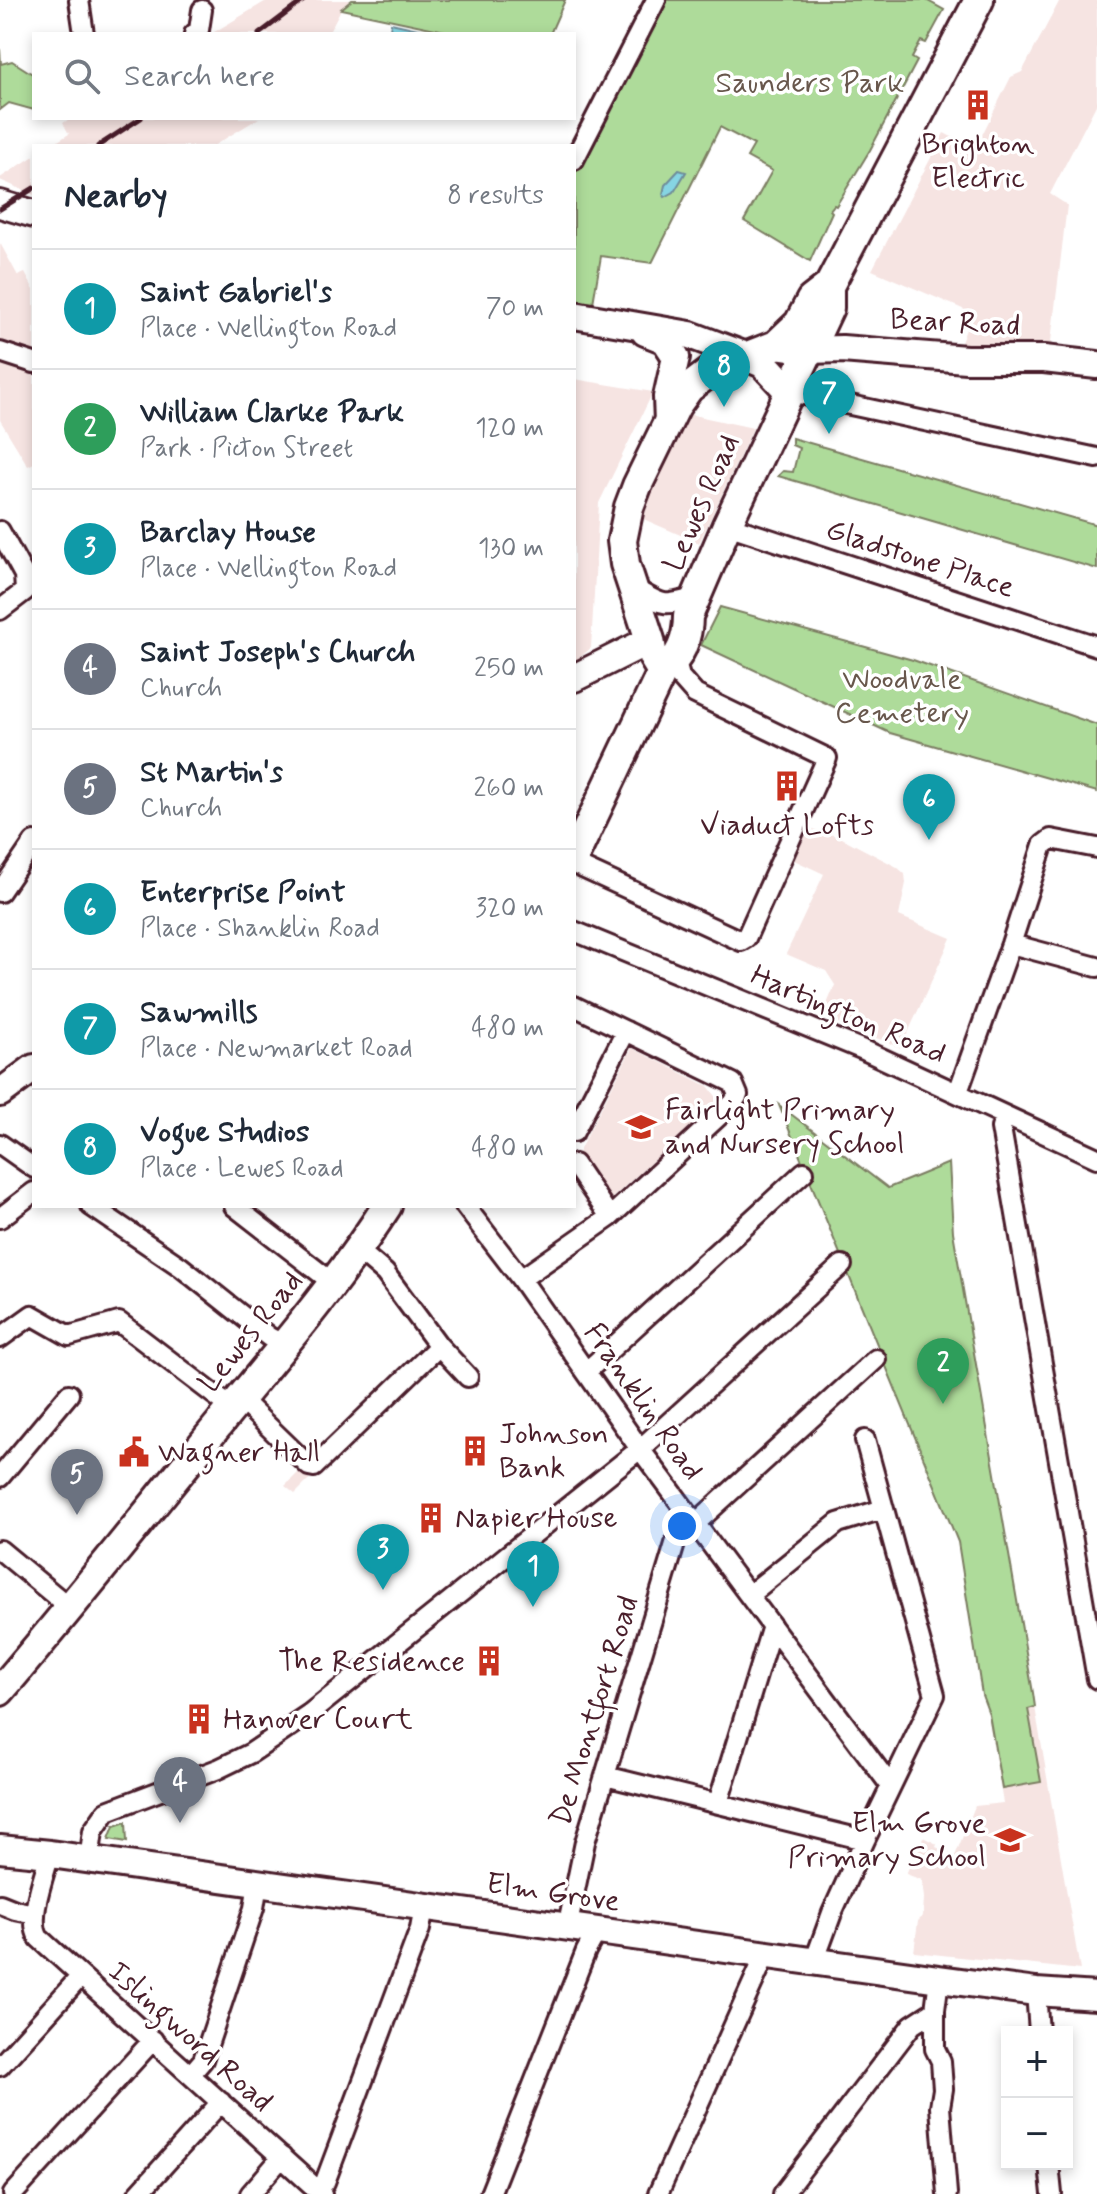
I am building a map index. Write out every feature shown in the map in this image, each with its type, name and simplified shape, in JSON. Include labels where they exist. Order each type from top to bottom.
[{"type":"main road","name":"Lewes Road","points":[[576,853],[688,630],[632,587],[625,564],[623,530],[629,507],[668,422],[689,388],[709,372],[776,345],[799,323],[811,300],[829,286],[979,0]]},
{"type":"main road","name":"Lewes Road","points":[[669,667],[653,657],[677,620],[727,525],[829,308],[829,286]]},
{"type":"main road","points":[[746,356],[763,363],[790,392]]},
{"type":"main road","name":"Lewes Road","points":[[4,1687],[162,1497],[232,1403],[285,1345],[358,1250],[386,1208]]},
{"type":"street","points":[[79,0],[84,32]]},
{"type":"street","points":[[576,156],[656,0]]},
{"type":"street","points":[[196,32],[202,10]]},
{"type":"street","points":[[0,204],[32,213]]},
{"type":"street","points":[[576,315],[665,329],[712,341],[746,356]]},
{"type":"street","points":[[617,321],[627,329],[665,340],[674,352],[676,363],[667,397],[668,422]]},
{"type":"street","name":"Bear Road","points":[[776,345],[809,350],[842,349],[966,359],[1044,359],[1097,365]]},
{"type":"street","points":[[0,352],[32,362]]},
{"type":"street","points":[[790,392],[1097,458]]},
{"type":"street","name":"Gladstone Place","points":[[727,525],[1097,646]]},
{"type":"street","points":[[0,531],[18,559],[24,575],[25,591],[0,610]]},
{"type":"street","points":[[576,677],[677,620],[670,605],[662,604],[632,587]]},
{"type":"street","points":[[576,865],[741,941],[746,938],[827,758],[695,694],[669,667]]},
{"type":"street","points":[[958,1092],[1045,842],[1051,839],[1097,848]]},
{"type":"street","points":[[0,892],[32,845]]},
{"type":"street","name":"Hartington Road","points":[[576,932],[802,1024],[958,1092],[1097,1158]]},
{"type":"street","points":[[1011,944],[1097,967]]},
{"type":"street","points":[[521,1279],[610,1217],[733,1103],[738,1092],[733,1083],[576,1007]]},
{"type":"street","points":[[576,1128],[626,1031]]},
{"type":"street","points":[[0,1093],[32,1069]]},
{"type":"street","points":[[1005,1116],[1001,1125],[1097,1679]]},
{"type":"street","points":[[0,1144],[32,1167]]},
{"type":"street","points":[[576,1167],[610,1217]]},
{"type":"street","points":[[587,1371],[804,1172]]},
{"type":"street","points":[[0,1218],[32,1194]]},
{"type":"street","points":[[94,1208],[181,1267],[269,1337],[285,1345]]},
{"type":"street","points":[[237,1208],[333,1283]]},
{"type":"street","name":"Franklin Road","points":[[467,1208],[521,1279],[640,1449],[890,1785]]},
{"type":"street","points":[[358,1250],[385,1273],[439,1346],[468,1377]]},
{"type":"street","points":[[89,1861],[93,1831],[107,1811],[218,1769],[255,1751],[298,1722],[640,1449],[842,1265]]},
{"type":"street","points":[[0,1338],[32,1315],[69,1336],[116,1322],[124,1324],[232,1403],[309,1466],[319,1464],[439,1346]]},
{"type":"street","points":[[693,1519],[876,1359]]},
{"type":"street","points":[[0,1477],[69,1394]]},
{"type":"street","points":[[814,1962],[865,1840],[935,1695],[865,1440]]},
{"type":"street","points":[[749,1595],[838,1523],[883,1509]]},
{"type":"street","name":"De Montfort Road","points":[[567,1929],[582,1851],[681,1524],[693,1519]]},
{"type":"street","points":[[0,1550],[70,1608]]},
{"type":"street","points":[[718,1803],[772,1626]]},
{"type":"street","points":[[605,1776],[865,1840]]},
{"type":"street","name":"Elm Grove","points":[[0,1849],[765,1956],[1036,1992],[1097,1996]]},
{"type":"street","points":[[1,1908],[35,1914],[50,1854]]},
{"type":"street","points":[[191,2074],[203,2060],[254,1908],[258,1883]]},
{"type":"street","points":[[320,2192],[420,1929],[424,1907]]},
{"type":"street","name":"Islingword Road","points":[[35,1914],[37,1935],[320,2192]]},
{"type":"street","points":[[490,2194],[586,1951],[596,1933]]},
{"type":"street","points":[[658,2194],[765,1956]]},
{"type":"street","points":[[0,2066],[81,1976]]},
{"type":"street","points":[[939,1979],[935,2049],[941,2061],[943,2089],[940,2107],[947,2194]]},
{"type":"street","points":[[1036,1992],[1039,2026]]},
{"type":"street","points":[[783,2194],[908,2029],[935,2010]]},
{"type":"street","points":[[13,2194],[153,2040]]},
{"type":"street","points":[[138,2194],[221,2102]]},
{"type":"street","points":[[250,2194],[282,2157]]},
{"type":"street","points":[[1050,2170],[1052,2194]]},
{"type":"shaded area","points":[[268,0],[352,0],[341,9],[329,32],[214,32]]},
{"type":"shaded area","points":[[1060,0],[1097,0],[1097,103],[1050,194],[1067,205],[1050,350],[959,348],[972,313],[872,270],[944,133],[975,149],[1011,77],[1022,72]]},
{"type":"shaded area","points":[[68,120],[256,120],[216,144],[53,144],[69,134],[63,123]]},
{"type":"shaded area","points":[[32,157],[32,194],[0,178]]},
{"type":"shaded area","points":[[0,243],[18,276],[25,273],[32,286],[32,464],[28,466],[0,420]]},
{"type":"shaded area","points":[[576,379],[653,392],[599,503],[591,648],[576,660]]},
{"type":"shaded area","points":[[684,413],[753,428],[699,543],[641,518],[638,521],[646,495]]},
{"type":"shaded area","points":[[809,828],[840,837],[897,867],[905,874],[906,883],[899,916],[951,938],[901,1048],[822,1016],[835,985],[826,971],[786,954],[824,874],[794,860]]},
{"type":"shaded area","name":"Fairlight Primary and Nursery School","points":[[632,1048],[708,1086],[719,1100],[611,1199],[578,1153]]},
{"type":"shaded area","points":[[301,1470],[310,1479],[295,1494],[285,1486]]},
{"type":"shaded area","name":"Elm Grove Primary School","points":[[1035,1707],[1080,1970],[914,1952],[924,1898],[922,1880],[906,1874],[923,1837],[955,1856],[975,1806],[1003,1803],[988,1714]]},
{"type":"green space","points":[[352,0],[565,0],[551,32],[450,32],[341,9]]},
{"type":"green space","name":"Saunders Park","points":[[663,0],[926,0],[944,10],[926,43],[921,41],[912,58],[917,61],[870,150],[836,206],[830,210],[832,212],[810,261],[744,221],[772,171],[747,157],[754,145],[720,127],[652,263],[601,256],[593,303],[576,300],[576,169]]},
{"type":"green space","points":[[0,49],[1,64],[12,61],[32,74],[32,109],[9,103],[0,110]]},
{"type":"green space","points":[[792,438],[1097,525],[1097,569],[778,476],[783,471],[793,472],[799,448],[792,445]]},
{"type":"green space","name":"Woodvale Cemetery","points":[[720,607],[913,660],[1097,725],[1097,792],[890,733],[701,645]]},
{"type":"green space","points":[[779,1105],[888,1188],[949,1163],[953,1232],[1033,1693],[1035,1707],[1028,1709],[1041,1782],[1002,1789],[989,1714],[982,1695],[958,1542]]},
{"type":"green space","points":[[126,1822],[127,1842],[109,1839],[114,1826]]},
{"type":"water","points":[[391,23],[431,32],[389,32]]},
{"type":"water","points":[[679,170],[686,172],[674,192],[665,197],[665,185]]},
{"type":"railway","points":[[262,32],[304,0]]},
{"type":"railway","points":[[101,144],[138,120]]},
{"type":"railway","points":[[0,209],[32,189]]},
{"type":"place","name":"Brighton Electric","points":[[978,105]]},
{"type":"place","name":"Vogue Studios","points":[[724,407]]},
{"type":"place","name":"Sawmills","points":[[829,434]]},
{"type":"place","name":"Viaduct Lofts","points":[[787,786]]},
{"type":"place","name":"Enterprise Point","points":[[929,840]]},
{"type":"place","name":"Fairlight Primary and Nursery School","points":[[641,1127]]},
{"type":"place","name":"William Clarke Park","points":[[943,1404]]},
{"type":"place","name":"Johnson Bank","points":[[475,1451]]},
{"type":"place","name":"Wagner Hall","points":[[134,1452]]},
{"type":"place","name":"St Martin's","points":[[77,1515]]},
{"type":"place","name":"Napier House","points":[[431,1518]]},
{"type":"place","name":"Barclay House","points":[[383,1590]]},
{"type":"place","name":"Saint Gabriel's","points":[[533,1607]]},
{"type":"place","name":"The Residence","points":[[489,1661]]},
{"type":"place","name":"Hanover Court","points":[[199,1719]]},
{"type":"place","name":"Saint Joseph's Church","points":[[180,1823]]},
{"type":"place","name":"Elm Grove Primary School","points":[[1010,1840]]}]
